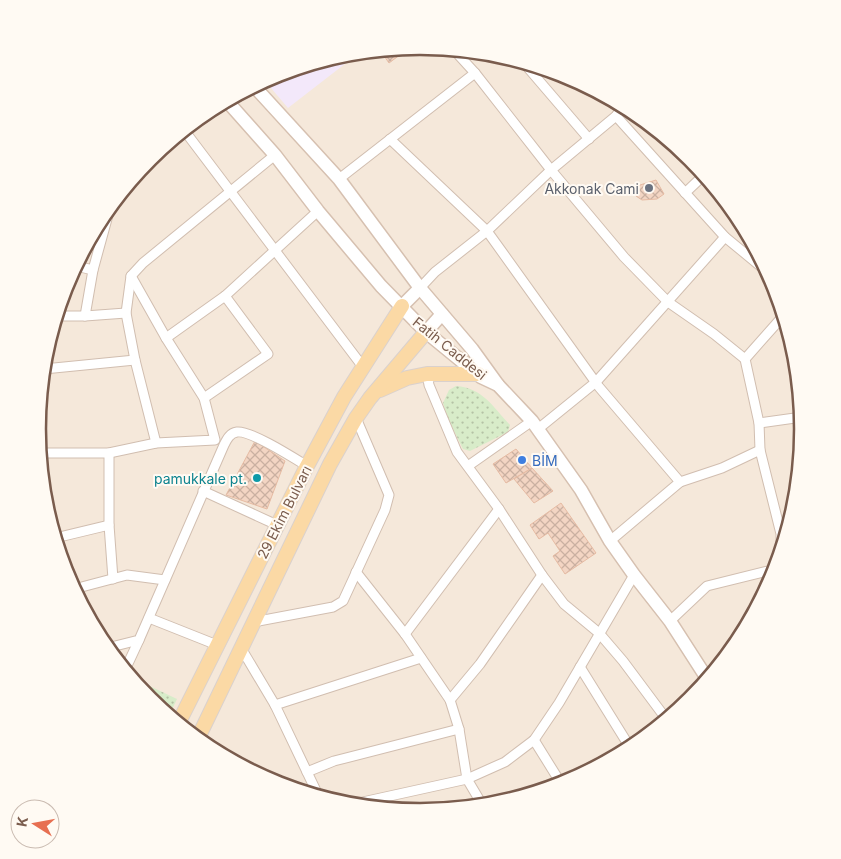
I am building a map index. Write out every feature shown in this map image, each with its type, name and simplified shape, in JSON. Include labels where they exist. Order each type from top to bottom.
[{"type":"main road","points":[[259,92],[339,179],[420,288],[472,349],[498,385]]},
{"type":"main road","name":"Fatih Caddesi","points":[[232,106],[275,154],[318,211],[381,286],[426,332],[478,374],[498,385],[535,425],[581,490],[610,541],[634,576],[670,621],[704,674]]},
{"type":"main road","points":[[402,306],[420,288]]},
{"type":"main road","name":"29 Ekim Bulvarı","points":[[181,717],[277,525],[344,397],[402,306]]},
{"type":"main road","points":[[426,332],[442,314]]},
{"type":"main road","name":"29 Ekim Bulvarı","points":[[204,734],[253,622],[330,464],[356,418],[376,391],[426,332]]},
{"type":"main road","points":[[376,391],[407,378],[427,374],[478,374]]},
{"type":"street","points":[[461,57],[624,258],[668,302],[714,334],[745,359],[760,423],[760,450],[782,524]]},
{"type":"street","points":[[532,72],[589,139]]},
{"type":"street","points":[[339,179],[475,73]]},
{"type":"street","points":[[420,288],[435,272],[487,231],[551,170],[619,112]]},
{"type":"street","points":[[616,116],[725,238],[755,262]]},
{"type":"street","points":[[189,136],[363,367]]},
{"type":"street","points":[[390,139],[487,231],[596,382],[680,482]]},
{"type":"street","points":[[156,443],[135,360],[126,313],[131,276],[142,263],[275,154]]},
{"type":"street","points":[[685,193],[699,180]]},
{"type":"street","points":[[166,338],[225,296],[318,211]]},
{"type":"street","points":[[468,466],[535,425],[596,382],[725,238]]},
{"type":"street","points":[[85,316],[97,240]]},
{"type":"street","points":[[83,268],[93,270]]},
{"type":"street","points":[[128,663],[203,491],[219,442],[204,398],[166,338],[131,276]]},
{"type":"street","points":[[204,398],[268,354],[225,296]]},
{"type":"street","points":[[64,316],[126,313]]},
{"type":"street","points":[[745,359],[779,321]]},
{"type":"street","points":[[51,368],[135,360]]},
{"type":"street","points":[[427,374],[429,385],[457,452],[499,509],[542,575],[564,604],[599,634],[623,661],[663,714]]},
{"type":"street","points":[[253,622],[333,607],[343,600],[385,510],[389,495],[356,418]]},
{"type":"street","points":[[760,423],[795,418]]},
{"type":"street","points":[[47,453],[109,453],[156,443],[219,442],[233,433],[243,432],[249,433],[307,466]]},
{"type":"street","points":[[610,541],[680,482],[722,468],[760,450]]},
{"type":"street","points":[[109,453],[108,525],[113,579]]},
{"type":"street","points":[[203,491],[277,525]]},
{"type":"street","points":[[405,634],[499,509]]},
{"type":"street","points":[[62,536],[108,525]]},
{"type":"street","points":[[670,621],[707,586],[767,571]]},
{"type":"street","points":[[356,572],[405,634],[450,700],[459,728],[468,779],[480,799]]},
{"type":"street","points":[[81,587],[127,575],[164,580]]},
{"type":"street","points":[[450,700],[480,664],[542,575]]},
{"type":"street","points":[[369,801],[468,779],[505,762],[534,740],[559,703],[634,576]]},
{"type":"street","points":[[149,618],[217,645]]},
{"type":"street","points":[[116,646],[139,640]]},
{"type":"street","points":[[241,648],[275,705],[315,788]]},
{"type":"street","points":[[275,705],[421,658]]},
{"type":"street","points":[[580,667],[627,742]]},
{"type":"street","points":[[307,772],[334,761],[459,728]]},
{"type":"street","points":[[534,740],[557,778]]},
{"type":"shaded area","points":[[420,55],[469,58],[494,62],[541,75],[608,105],[667,148],[702,183],[717,202],[745,242],[756,264],[775,309],[782,333],[788,356],[795,430],[792,478],[788,503],[775,550],[745,617],[702,676],[667,711],[648,726],[608,754],[586,765],[541,784],[517,791],[494,797],[445,803],[420,804],[372,801],[347,797],[300,784],[233,754],[174,711],[139,676],[124,657],[96,617],[85,595],[66,550],[59,526],[53,503],[47,454],[46,430],[49,381],[53,356],[66,309],[96,242],[139,183],[174,148],[193,133],[233,105],[255,94],[300,75],[324,68],[347,62],[396,56]]},
{"type":"shaded area","points":[[347,62],[288,108],[270,87],[300,75]]},
{"type":"green space","points":[[456,386],[473,390],[493,405],[510,425],[508,432],[470,451],[463,449],[448,419],[443,403],[449,390]]},
{"type":"green space","points":[[147,685],[177,699],[172,709]]},
{"type":"building","points":[[398,56],[389,63],[385,57]]},
{"type":"building","name":"Akkonak Cami","points":[[656,180],[664,194],[657,199],[642,200],[636,196],[636,191],[640,185]]},
{"type":"building","name":"pamukkale pt.","points":[[255,441],[285,461],[267,509],[226,495]]},
{"type":"building","points":[[516,449],[532,468],[506,483],[493,464]]},
{"type":"building","points":[[532,468],[553,491],[534,503],[514,479]]},
{"type":"building","points":[[561,503],[596,553],[565,574],[553,556],[560,551],[548,533],[539,539],[530,525]]},
{"type":"place","name":"Akkonak Cami","points":[[649,188]]},
{"type":"place","name":"BİM","points":[[522,460]]},
{"type":"place","name":"pamukkale pt.","points":[[257,478]]}]
